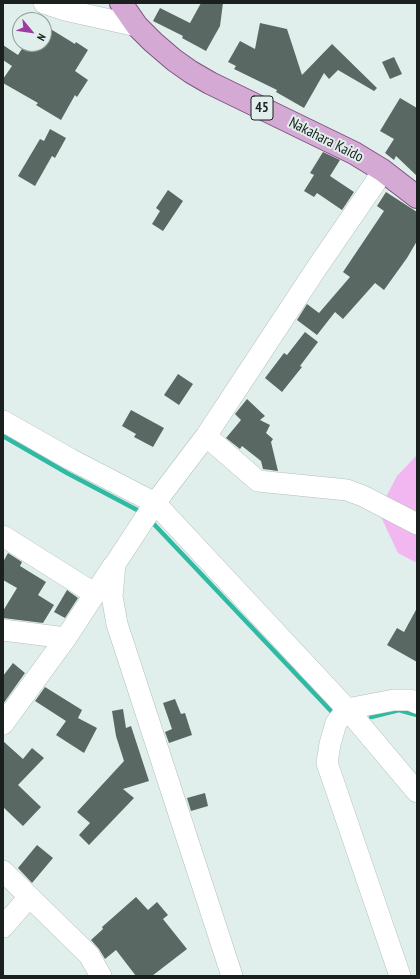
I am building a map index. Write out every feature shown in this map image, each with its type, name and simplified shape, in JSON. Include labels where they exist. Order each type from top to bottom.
[{"type":"main road","name":"Nakahara Kaido","points":[[120,3],[137,26],[174,60],[210,83],[347,150],[382,170],[417,197]]},
{"type":"street","points":[[44,3],[65,10],[137,26]]},
{"type":"street","points":[[3,724],[66,638],[149,511],[206,436],[316,269],[375,183],[382,170]]},
{"type":"street","points":[[3,421],[70,459],[149,511],[347,709],[417,792]]},
{"type":"street","points":[[206,436],[258,481],[347,490],[363,496],[417,524]]},
{"type":"street","points":[[3,536],[95,594]]},
{"type":"street","points":[[115,564],[112,596],[117,624],[232,976]]},
{"type":"street","points":[[3,630],[66,638]]},
{"type":"street","points":[[400,976],[327,763],[330,744],[336,723],[347,709],[394,700],[410,700],[417,703]]},
{"type":"street","points":[[3,871],[89,955],[101,976]]},
{"type":"street","points":[[3,927],[29,897]]},
{"type":"shaded area","points":[[417,455],[417,563],[398,553],[382,519],[386,497],[397,476]]},
{"type":"building","points":[[201,3],[223,3],[220,26],[206,51],[182,38],[183,36],[153,21],[160,8],[190,23]]},
{"type":"building","points":[[260,23],[287,29],[302,75],[332,44],[377,88],[374,91],[338,70],[329,79],[324,73],[304,108],[276,92],[277,90],[234,69],[236,66],[228,62],[240,41],[255,49]]},
{"type":"building","points":[[52,30],[88,50],[75,71],[88,80],[77,97],[75,95],[61,120],[36,105],[38,103],[3,83],[3,79],[12,66],[3,60],[3,45],[18,55],[20,52],[52,52]]},
{"type":"building","points":[[394,57],[402,74],[390,79],[382,62]]},
{"type":"building","points":[[400,98],[417,108],[417,176],[396,156],[394,160],[385,153],[394,139],[380,131]]},
{"type":"building","points":[[50,129],[66,138],[55,158],[52,156],[35,186],[18,176],[40,139],[44,141]]},
{"type":"building","points":[[323,152],[340,160],[330,176],[354,192],[342,210],[317,193],[314,197],[304,191],[314,175],[310,173]]},
{"type":"building","points":[[168,190],[183,201],[163,231],[152,224],[160,211],[156,208]]},
{"type":"building","points":[[386,192],[417,212],[417,241],[407,258],[384,290],[375,283],[343,319],[335,312],[317,335],[297,320],[307,304],[319,313],[350,277],[343,272],[384,211],[377,206]]},
{"type":"building","points":[[305,332],[318,342],[300,366],[302,367],[282,392],[265,378],[284,353],[287,355]]},
{"type":"building","points":[[178,374],[193,384],[179,405],[164,395]]},
{"type":"building","points":[[247,399],[265,416],[260,420],[270,425],[266,433],[273,439],[271,442],[278,471],[263,469],[261,461],[242,446],[240,449],[226,438],[241,420],[235,414]]},
{"type":"building","points":[[131,410],[164,428],[153,447],[134,437],[136,434],[122,426]]},
{"type":"building","points":[[8,553],[22,562],[20,566],[46,582],[38,595],[54,605],[43,623],[3,618],[3,611],[17,588],[3,580],[3,562]]},
{"type":"building","points":[[67,590],[78,598],[65,618],[54,612]]},
{"type":"building","points":[[417,608],[417,662],[387,645],[397,628],[404,632]]},
{"type":"building","points":[[13,663],[25,673],[3,704],[3,676]]},
{"type":"building","points":[[45,687],[82,710],[78,718],[97,728],[84,753],[56,735],[66,721],[35,701]]},
{"type":"building","points":[[175,699],[181,714],[185,713],[192,735],[169,743],[165,732],[172,729],[163,703]]},
{"type":"building","points":[[123,709],[126,728],[131,726],[149,781],[123,789],[134,798],[89,845],[79,835],[90,823],[77,812],[124,761],[116,736],[112,711]]},
{"type":"building","points":[[3,741],[23,759],[32,748],[44,758],[18,785],[41,807],[23,826],[3,807]]},
{"type":"building","points":[[205,793],[208,806],[191,811],[187,798]]},
{"type":"building","points":[[37,845],[53,858],[32,883],[18,868]]},
{"type":"building","points":[[136,897],[148,910],[157,902],[168,915],[163,919],[187,949],[152,976],[136,976],[116,950],[105,959],[91,940],[103,929],[102,927]]},
{"type":"waterway","points":[[3,436],[67,473],[141,512]]},
{"type":"waterway","points":[[150,520],[331,711]]},
{"type":"waterway","points":[[371,717],[399,710],[417,715]]}]
